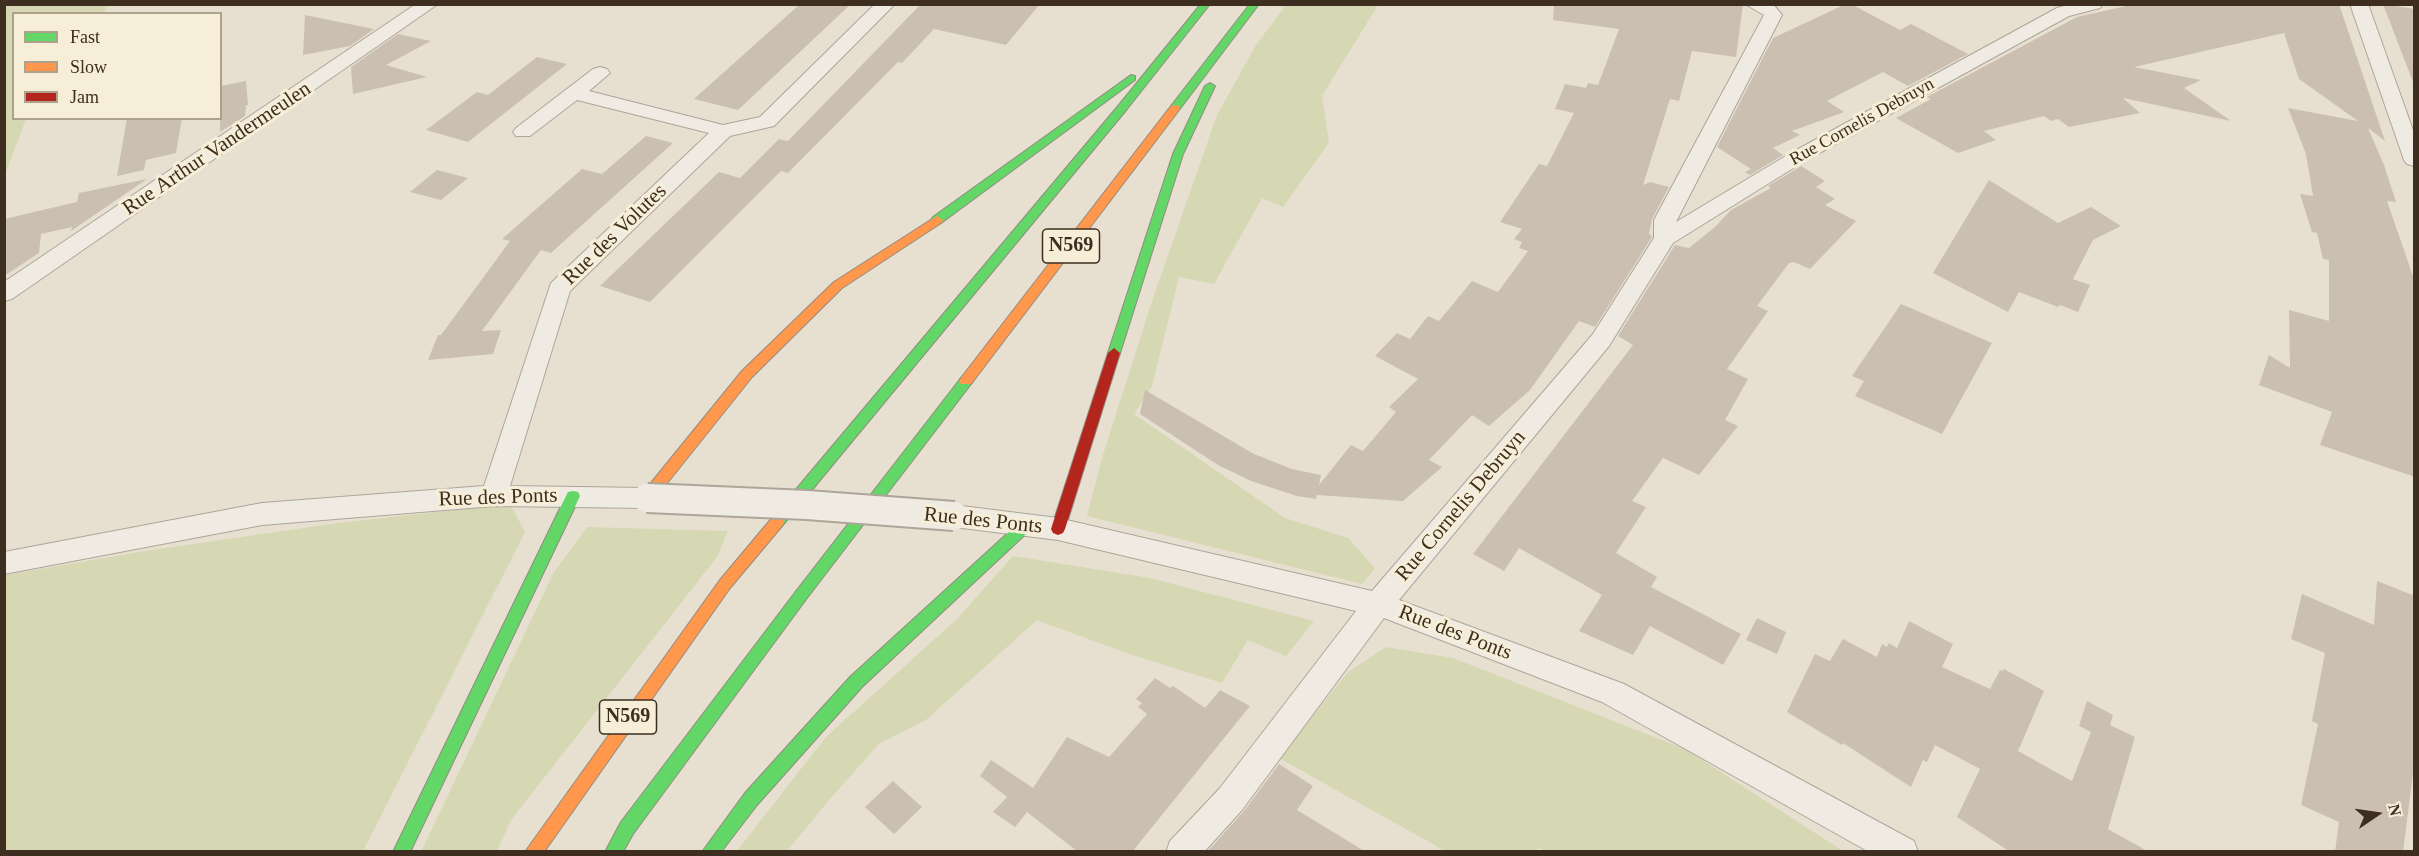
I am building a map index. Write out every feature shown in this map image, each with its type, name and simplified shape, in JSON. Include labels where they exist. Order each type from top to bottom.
[{"type":"highway","name":"N569","points":[[533,852],[725,584],[1206,4]]},
{"type":"highway","name":"N569","points":[[613,852],[634,819],[802,594],[1256,4]]},
{"type":"highway","points":[[1058,529],[1178,154],[1236,30]]},
{"type":"highway","points":[[647,498],[747,374],[838,285],[938,219],[1059,133],[1173,46]]},
{"type":"highway","points":[[401,852],[573,496]]},
{"type":"highway","points":[[710,852],[751,799],[856,682],[1024,526]]},
{"type":"street","name":"Rue Arthur Vandermeulen","points":[[4,293],[429,4]]},
{"type":"street","points":[[574,93],[723,131],[767,122],[886,4]]},
{"type":"street","name":"Rue Cornelis Debruyn","points":[[1665,238],[1665,220],[1773,15],[1769,9],[1754,4]]},
{"type":"street","name":"Rue Cornelis Debruyn","points":[[1182,852],[1231,799],[1378,604],[1601,340],[1665,238],[1796,158],[2063,12],[2094,4]]},
{"type":"street","points":[[2359,4],[2415,160]]},
{"type":"street","points":[[523,132],[600,73]]},
{"type":"street","name":"Rue des Volutes","points":[[494,496],[559,288],[723,131]]},
{"type":"street","name":"Rue des Ponts","points":[[4,562],[262,514],[494,496],[647,498],[807,505],[954,516],[1058,529],[1378,604],[1613,693],[1902,852]]},
{"type":"green space","points":[[4,5],[108,5],[104,12],[12,12],[12,120],[26,120],[5,175]]},
{"type":"green space","points":[[1286,5],[1378,5],[1322,96],[1329,143],[1283,207],[1262,198],[1214,284],[1179,277],[1152,386],[1134,414],[1285,518],[1348,538],[1375,568],[1362,584],[1087,516],[1102,458],[1152,301],[1217,115],[1256,45]]},
{"type":"green space","points":[[510,504],[525,532],[363,851],[5,852],[5,575],[145,551],[338,523]]},
{"type":"green space","points":[[587,527],[728,531],[717,557],[511,820],[497,851],[421,852],[554,572]]},
{"type":"green space","points":[[1013,556],[1150,578],[1314,621],[1286,656],[1248,640],[1222,683],[1123,652],[1037,620],[926,720],[879,744],[787,851],[736,852],[826,737],[957,619]]},
{"type":"green space","points":[[1386,647],[1453,658],[1685,749],[1843,851],[1547,852],[1538,848],[1535,852],[1445,851],[1279,758],[1348,672]]},
{"type":"building","points":[[800,4],[851,4],[738,110],[694,99]]},
{"type":"building","points":[[921,4],[1040,4],[1006,45],[934,29],[788,173],[781,171],[650,302],[600,286],[719,172],[740,178],[779,139],[788,141]]},
{"type":"building","points":[[1554,4],[1743,4],[1736,57],[1692,51],[1679,101],[1670,99],[1643,185],[1650,182],[1669,187],[1652,219],[1649,233],[1652,237],[1595,327],[1579,321],[1530,390],[1489,426],[1472,415],[1429,460],[1442,467],[1403,501],[1317,495],[1316,499],[1297,496],[1251,481],[1218,465],[1140,414],[1145,390],[1254,454],[1292,469],[1321,475],[1319,485],[1351,445],[1363,451],[1396,412],[1389,407],[1418,379],[1375,356],[1397,333],[1410,339],[1428,316],[1439,321],[1472,281],[1498,292],[1528,251],[1519,248],[1522,242],[1514,239],[1522,229],[1500,222],[1539,164],[1547,166],[1574,113],[1555,109],[1565,84],[1586,88],[1588,83],[1598,85],[1619,29],[1553,20]]},
{"type":"building","points":[[1846,4],[1851,4],[1900,30],[1911,24],[1968,54],[1908,86],[1883,72],[1827,101],[1844,112],[1792,131],[1800,135],[1773,148],[1783,155],[1750,175],[1745,172],[1751,169],[1717,147],[1773,38]]},
{"type":"building","points":[[2135,4],[2339,4],[2385,141],[2368,128],[2384,165],[2396,202],[2387,201],[2415,282],[2415,477],[2320,445],[2332,412],[2259,385],[2269,355],[2290,368],[2289,310],[2329,321],[2329,260],[2323,259],[2317,233],[2312,232],[2300,194],[2313,196],[2306,154],[2288,108],[2358,121],[2299,79],[2284,33],[2134,67],[2201,80],[2184,88],[2231,121],[2123,98],[2140,113],[2069,127],[2058,119],[2051,121],[2044,116],[1984,131],[1996,140],[1958,153],[1896,118],[1931,99],[1927,97],[2077,17]]},
{"type":"building","points":[[2383,4],[2415,9],[2415,81],[2413,82]]},
{"type":"building","points":[[305,15],[374,29],[350,46],[303,55]]},
{"type":"building","points":[[398,34],[431,41],[386,65],[427,77],[353,94],[351,67]]},
{"type":"building","points":[[537,57],[567,64],[468,142],[426,130],[477,92],[488,95]]},
{"type":"building","points":[[246,81],[248,105],[246,105],[245,116],[220,132],[220,120],[222,120],[222,86]]},
{"type":"building","points":[[127,120],[182,120],[176,153],[146,160],[144,170],[117,176]]},
{"type":"building","points":[[646,136],[673,143],[551,253],[541,250],[482,331],[501,330],[493,354],[428,360],[438,335],[441,335],[510,241],[502,239],[582,169],[602,174]]},
{"type":"building","points":[[1801,166],[1825,181],[1816,187],[1835,199],[1825,205],[1856,221],[1810,269],[1794,262],[1789,263],[1757,306],[1768,311],[1727,369],[1748,379],[1725,420],[1738,426],[1699,475],[1663,458],[1632,501],[1646,507],[1616,553],[1657,577],[1651,587],[1741,634],[1723,665],[1650,626],[1633,655],[1579,631],[1602,595],[1519,548],[1504,571],[1473,554],[1633,345],[1618,336],[1675,245],[1689,248],[1715,227],[1731,210],[1771,188],[1768,186]]},
{"type":"building","points":[[437,170],[468,178],[441,200],[410,192]]},
{"type":"building","points":[[147,179],[71,231],[72,227],[41,234],[39,253],[4,276],[4,219],[77,202],[79,193]]},
{"type":"building","points":[[1989,180],[2058,223],[2091,207],[2121,226],[2093,240],[2073,279],[2090,285],[2078,312],[2019,292],[2008,312],[1933,273]]},
{"type":"building","points":[[1901,304],[1992,343],[1942,434],[1855,396],[1864,381],[1852,376]]},
{"type":"building","points":[[2377,581],[2415,596],[2415,758],[2403,852],[2335,852],[2339,822],[2301,805],[2318,724],[2312,721],[2325,653],[2291,639],[2302,594],[2374,625]]},
{"type":"building","points":[[1757,618],[1786,632],[1777,654],[1746,640]]},
{"type":"building","points":[[1909,621],[1953,644],[1942,667],[1990,689],[2000,670],[2004,669],[2044,691],[2018,751],[2072,781],[2091,732],[2079,726],[2087,701],[2113,715],[2110,725],[2135,737],[2108,829],[2149,852],[2010,852],[1957,817],[1980,769],[1935,745],[1927,762],[1923,760],[1911,787],[1843,743],[1842,745],[1787,712],[1815,654],[1830,661],[1843,639],[1877,657],[1882,644],[1887,647],[1889,643],[1897,648]]},
{"type":"building","points":[[1155,678],[1170,688],[1173,686],[1205,708],[1220,690],[1250,706],[1132,852],[1078,852],[1027,812],[1015,827],[993,812],[1007,797],[980,776],[991,760],[1033,788],[1067,737],[1109,757],[1147,714],[1138,707],[1142,703],[1136,699]]},
{"type":"building","points":[[1279,764],[1313,786],[1297,810],[1366,852],[1207,852],[1244,811]]},
{"type":"building","points":[[893,781],[922,807],[894,834],[865,807]]},
{"type":"traffic: fast","points":[[777,522],[1206,4]]},
{"type":"traffic: fast","points":[[1175,108],[1255,4]]},
{"type":"traffic: fast","points":[[937,220],[1131,78]]},
{"type":"traffic: fast","points":[[1114,353],[1178,154],[1210,86]]},
{"type":"traffic: fast","points":[[613,852],[627,828],[802,594],[966,381]]},
{"type":"traffic: fast","points":[[401,852],[573,496]]},
{"type":"traffic: fast","points":[[710,852],[751,799],[856,682],[1025,526]]},
{"type":"traffic: slow","points":[[966,381],[1175,108]]},
{"type":"traffic: slow","points":[[647,498],[747,374],[838,285],[937,220]]},
{"type":"traffic: slow","points":[[533,852],[725,584],[777,522]]},
{"type":"traffic: jam","points":[[1058,529],[1114,353]]}]
